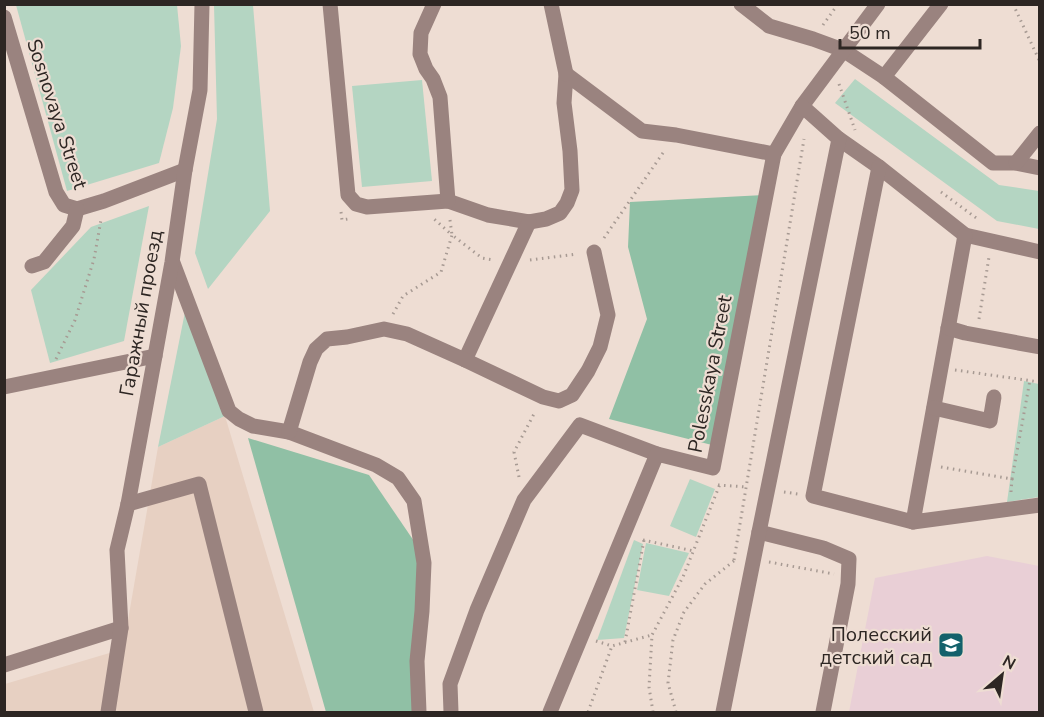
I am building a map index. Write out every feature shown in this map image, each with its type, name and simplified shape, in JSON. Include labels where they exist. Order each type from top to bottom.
[{"type":"street","name":"Гаражный проезд","points":[[108,712],[121,628],[117,550],[128,504],[155,356],[200,90],[202,4]]},
{"type":"street","points":[[330,4],[348,195],[356,204],[367,207],[448,201],[488,215],[529,222],[546,219],[560,213],[572,190],[564,103],[566,74],[551,4]]},
{"type":"street","points":[[434,4],[421,33],[420,54],[440,97],[448,201]]},
{"type":"street","points":[[741,4],[769,26],[843,50],[884,76],[993,163],[1016,163],[1040,168]]},
{"type":"street","name":"Polesskaya Street","points":[[550,712],[657,454],[713,468],[774,154],[802,106],[878,4]]},
{"type":"street","points":[[884,76],[941,4]]},
{"type":"street","name":"Sosnovaya Street","points":[[4,16],[56,192],[64,205],[77,209],[185,170]]},
{"type":"street","points":[[566,74],[642,131],[676,135],[774,154]]},
{"type":"street","points":[[802,106],[839,139],[879,167],[965,235],[1040,252]]},
{"type":"street","points":[[1016,163],[1040,133]]},
{"type":"street","points":[[723,712],[839,139]]},
{"type":"street","points":[[879,167],[813,496],[913,522],[1040,505]]},
{"type":"street","points":[[32,266],[44,262],[73,226],[77,209]]},
{"type":"street","points":[[465,360],[529,222]]},
{"type":"street","points":[[913,522],[965,235]]},
{"type":"street","points":[[289,432],[316,349],[327,339],[384,329],[407,334],[543,397],[559,401],[572,395],[600,347],[608,315],[594,252]]},
{"type":"street","points":[[172,261],[229,411],[253,426],[289,432],[376,465],[398,478],[414,501],[424,563],[417,661],[419,712]]},
{"type":"street","points":[[948,328],[1040,347]]},
{"type":"street","points":[[4,387],[155,356]]},
{"type":"street","points":[[934,408],[990,421],[994,397]]},
{"type":"street","points":[[452,712],[450,684],[477,610],[524,500],[580,425],[657,454]]},
{"type":"street","points":[[128,504],[199,484],[256,712]]},
{"type":"street","points":[[759,532],[823,548],[849,559],[848,584],[823,712]]},
{"type":"street","points":[[4,665],[121,628]]},
{"type":"path","points":[[813,39],[838,4]]},
{"type":"path","points":[[1013,4],[1040,62]]},
{"type":"path","points":[[832,65],[856,130]]},
{"type":"path","points":[[849,124],[856,130]]},
{"type":"path","points":[[839,139],[856,130]]},
{"type":"path","points":[[452,235],[482,258],[510,263],[594,252],[676,135]]},
{"type":"path","points":[[734,560],[805,135],[799,135]]},
{"type":"path","points":[[939,191],[985,225]]},
{"type":"path","points":[[47,378],[75,320],[94,259],[104,201]]},
{"type":"path","points":[[384,329],[403,297],[441,272],[452,235],[448,201]]},
{"type":"path","points":[[978,327],[990,252]]},
{"type":"path","points":[[941,368],[1040,382]]},
{"type":"path","points":[[923,464],[1012,479],[1030,380]]},
{"type":"path","points":[[524,500],[514,452],[543,397]]},
{"type":"path","points":[[653,712],[649,687],[652,635],[684,577],[722,479]]},
{"type":"path","points":[[633,537],[694,551]]},
{"type":"path","points":[[625,642],[644,540]]},
{"type":"path","points":[[676,712],[668,683],[673,640],[684,612],[705,584],[734,560],[754,558],[841,575]]},
{"type":"path","points":[[582,636],[612,646],[652,635]]},
{"type":"path","points":[[588,712],[612,646]]},
{"type":"shaded area","points":[[225,416],[314,712],[5,712],[5,684],[123,649],[158,447]]},
{"type":"shaded area","name":"Полесский детский сад","points":[[987,556],[1039,566],[1039,712],[849,712],[875,578]]},
{"type":"green space","points":[[16,5],[177,5],[181,46],[173,108],[159,163],[67,191]]},
{"type":"green space","points":[[214,5],[253,5],[270,211],[208,289],[195,253],[217,119]]},
{"type":"green space","points":[[855,79],[999,185],[1039,191],[1039,229],[997,221],[835,103]]},
{"type":"green space","points":[[422,80],[432,181],[362,187],[352,86]]},
{"type":"green space","points":[[765,195],[712,445],[609,419],[647,319],[628,247],[630,202]]},
{"type":"green space","points":[[149,206],[124,341],[50,363],[31,290],[91,227]]},
{"type":"green space","points":[[186,307],[225,416],[158,447]]},
{"type":"green space","points":[[1024,381],[1039,384],[1039,497],[1007,502]]},
{"type":"green space","points":[[248,438],[369,475],[418,547],[423,712],[326,712]]},
{"type":"green space","points":[[690,479],[715,489],[696,537],[670,526]]},
{"type":"green space","points":[[634,540],[643,544],[624,638],[597,640]]},
{"type":"green space","points":[[646,543],[689,553],[669,596],[637,590]]},
{"type":"place","name":"Полесский детский сад","points":[[951,645]]}]
